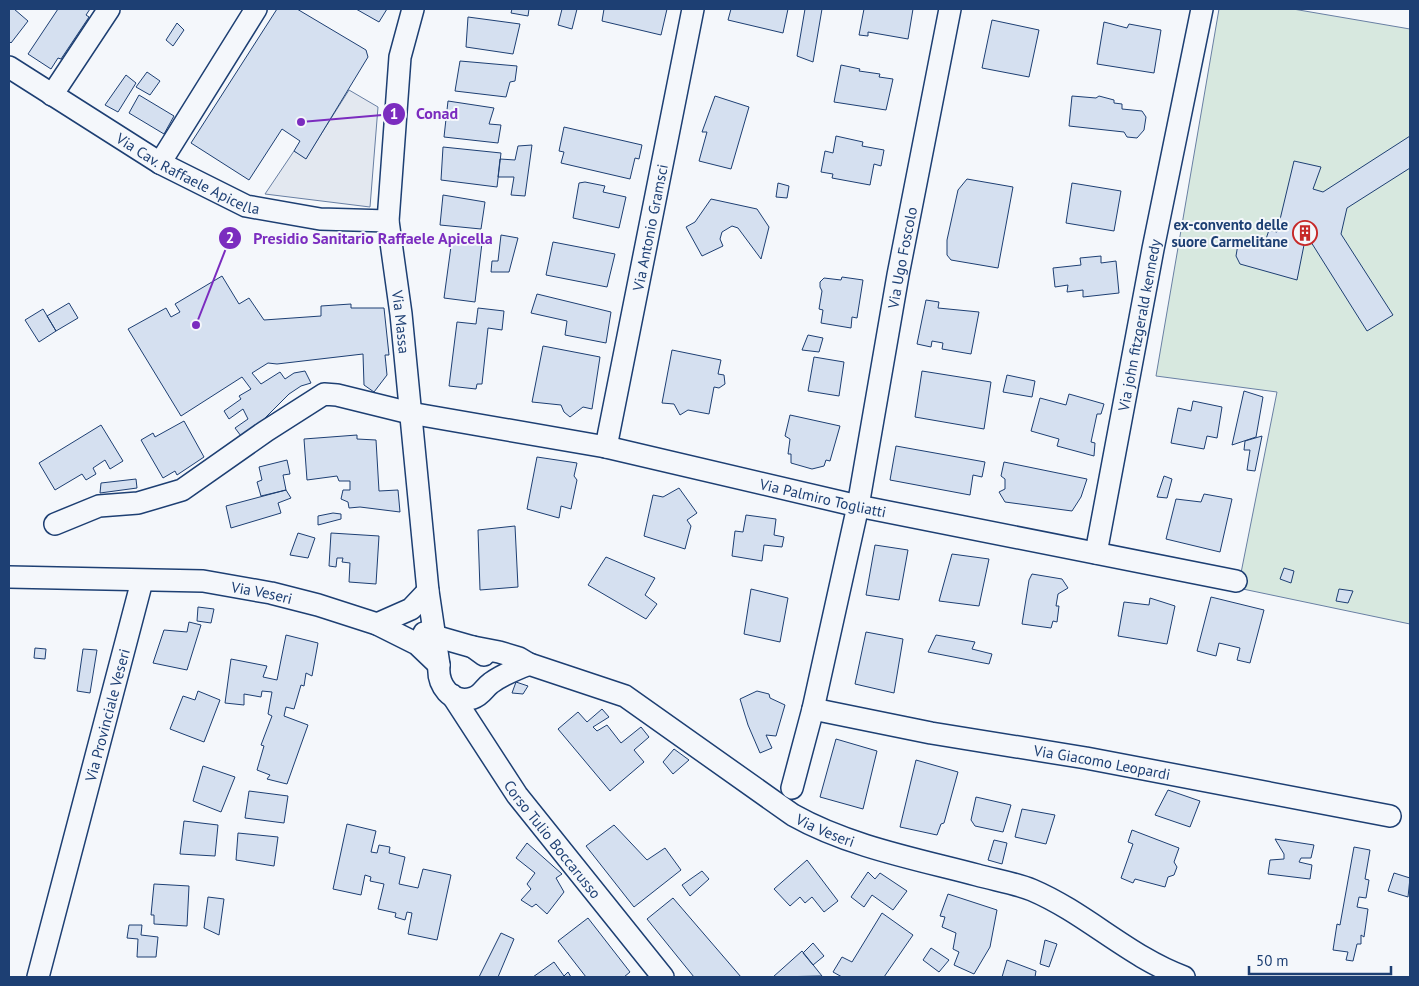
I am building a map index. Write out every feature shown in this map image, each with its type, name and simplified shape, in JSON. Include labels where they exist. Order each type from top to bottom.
[{"type":"street","points":[[52,95],[109,9]]},
{"type":"street","points":[[160,163],[256,9]]},
{"type":"street","name":"Via Massa","points":[[413,9],[400,57],[388,221],[401,314],[428,591],[439,665]]},
{"type":"street","name":"Via Antonio Gramsci","points":[[606,447],[692,9]]},
{"type":"street","name":"Via Ugo Foscolo","points":[[858,506],[898,275],[950,9]]},
{"type":"street","name":"Via john fitzgerald kennedy","points":[[1096,553],[1153,250],[1202,9]]},
{"type":"street","name":"Via Cav. Raffaele Apicella","points":[[9,68],[160,163],[246,206],[320,219],[388,221]]},
{"type":"street","name":"Via Palmiro Togliatti","points":[[55,524],[99,506],[138,502],[182,490],[266,430],[324,394],[337,395],[410,412],[606,447],[858,506],[1236,581]]},
{"type":"street","points":[[792,788],[813,709],[858,506]]},
{"type":"street","points":[[9,577],[142,581]]},
{"type":"street","name":"Via Veseri","points":[[142,581],[203,581],[242,587],[318,605],[377,624],[408,638],[439,665]]},
{"type":"street","name":"Via Provinciale Veseri","points":[[38,977],[142,581]]},
{"type":"street","points":[[377,624],[411,609],[428,591]]},
{"type":"street","name":"Via Veseri","points":[[377,624],[412,629],[435,638],[468,647],[499,652],[625,696],[793,815],[815,827],[895,854],[1031,889],[1073,912],[1161,969],[1184,977]]},
{"type":"street","points":[[478,738],[482,702],[488,684],[491,676],[489,661],[483,653],[468,647],[455,648],[446,654],[439,665],[440,683],[452,696],[466,699],[476,697],[488,684],[506,673],[529,664]]},
{"type":"street","name":"Corso Tulio Boccarusso","points":[[452,696],[517,795],[664,977]]},
{"type":"street","name":"Via Giacomo Leopardi","points":[[813,709],[931,733],[1086,758],[1390,816]]},
{"type":"shaded area","points":[[1219,9],[1293,9],[1410,29],[1410,624],[1238,588],[1277,392],[1156,376]]},
{"type":"shaded area","points":[[349,90],[378,107],[370,207],[265,194],[294,151],[306,158]]},
{"type":"building","points":[[9,9],[14,9],[28,21],[11,43],[9,41]]},
{"type":"building","points":[[58,9],[90,9],[86,15],[89,17],[61,59],[58,58],[51,69],[28,54]]},
{"type":"building","points":[[277,9],[297,9],[366,50],[368,57],[306,159],[294,151],[300,141],[282,129],[249,180],[191,143]]},
{"type":"building","points":[[356,9],[387,9],[379,22]]},
{"type":"building","points":[[512,9],[529,9],[528,16],[511,13]]},
{"type":"building","points":[[562,9],[577,9],[572,29],[558,25]]},
{"type":"building","points":[[604,9],[667,9],[661,35],[602,21]]},
{"type":"building","points":[[731,9],[788,9],[783,33],[728,20]]},
{"type":"building","points":[[805,9],[822,9],[813,62],[797,56]]},
{"type":"building","points":[[864,9],[913,9],[908,39],[868,32],[868,36],[859,35]]},
{"type":"building","points":[[468,17],[520,24],[513,54],[466,47]]},
{"type":"building","points":[[992,20],[1039,30],[1029,77],[982,68]]},
{"type":"building","points":[[1104,22],[1127,28],[1129,24],[1161,30],[1154,73],[1097,64]]},
{"type":"building","points":[[177,23],[184,30],[173,46],[166,40]]},
{"type":"building","points":[[460,61],[517,66],[515,81],[510,82],[506,97],[455,91]]},
{"type":"building","points":[[841,65],[860,69],[859,71],[880,74],[879,77],[893,79],[886,110],[834,102]]},
{"type":"building","points":[[147,72],[160,81],[150,95],[136,87]]},
{"type":"building","points":[[126,75],[136,83],[118,112],[105,105]]},
{"type":"building","points":[[139,95],[174,116],[164,134],[129,113]]},
{"type":"building","points":[[715,96],[749,107],[731,169],[699,161],[707,132],[702,132]]},
{"type":"building","points":[[1072,96],[1096,98],[1099,96],[1114,100],[1114,103],[1122,104],[1122,109],[1142,111],[1146,117],[1144,130],[1137,138],[1127,137],[1124,132],[1069,126]]},
{"type":"building","points":[[448,101],[494,108],[489,124],[501,125],[498,143],[444,137]]},
{"type":"building","points":[[564,127],[642,145],[639,159],[635,158],[630,179],[561,163],[564,152],[559,151]]},
{"type":"building","points":[[836,136],[863,142],[862,146],[884,150],[881,166],[874,164],[870,185],[832,178],[833,174],[821,172],[825,151],[833,153]]},
{"type":"building","name":"ex-convento delle suore Carmelitane","points":[[1410,136],[1410,168],[1347,208],[1341,234],[1393,315],[1367,331],[1311,242],[1305,240],[1297,280],[1240,264],[1236,256],[1238,244],[1246,239],[1265,242],[1269,230],[1277,232],[1294,161],[1321,167],[1313,189],[1323,192]]},
{"type":"building","points":[[532,145],[525,196],[511,195],[514,177],[498,177],[500,159],[515,160],[518,146]]},
{"type":"building","points":[[443,147],[501,153],[497,187],[441,180]]},
{"type":"building","points":[[967,179],[1013,187],[998,268],[951,260],[947,255],[947,240],[958,190]]},
{"type":"building","points":[[585,182],[605,186],[603,192],[626,197],[619,228],[573,218],[579,183]]},
{"type":"building","points":[[778,183],[789,186],[787,198],[776,197]]},
{"type":"building","points":[[1072,183],[1121,191],[1114,231],[1066,223]]},
{"type":"building","points":[[443,195],[485,202],[481,229],[440,225]]},
{"type":"building","points":[[711,199],[757,209],[769,227],[761,259],[738,228],[732,226],[722,232],[720,239],[723,246],[702,256],[686,227],[695,222]]},
{"type":"building","points":[[501,235],[518,238],[509,272],[491,272],[492,261],[498,261]]},
{"type":"building","points":[[452,239],[482,243],[475,302],[444,298]]},
{"type":"building","points":[[553,242],[615,254],[607,287],[546,275]]},
{"type":"building","points":[[1101,256],[1101,263],[1116,261],[1119,293],[1083,297],[1083,290],[1067,292],[1068,285],[1055,287],[1053,268],[1081,265],[1080,258]]},
{"type":"building","points":[[222,276],[239,304],[249,298],[264,320],[321,316],[321,306],[351,304],[351,308],[384,308],[389,355],[385,355],[387,375],[374,392],[364,385],[363,354],[277,364],[268,363],[252,373],[261,384],[280,372],[285,379],[294,373],[305,371],[311,383],[301,386],[289,394],[253,430],[241,436],[235,428],[248,419],[243,409],[229,419],[224,411],[241,399],[239,396],[251,389],[242,377],[181,416],[128,329],[166,308],[171,317],[180,312],[175,304]]},
{"type":"building","points":[[842,277],[863,280],[857,318],[852,317],[851,328],[821,323],[823,310],[819,309],[822,291],[820,282],[824,278],[841,280]]},
{"type":"building","points":[[537,294],[611,312],[606,343],[565,335],[567,321],[531,313]]},
{"type":"building","points":[[926,300],[939,302],[938,308],[979,312],[971,354],[942,349],[943,343],[932,341],[931,347],[917,344]]},
{"type":"building","points":[[69,303],[78,318],[56,331],[47,316]]},
{"type":"building","points":[[478,308],[504,311],[502,330],[488,328],[482,384],[477,384],[476,389],[449,386],[457,322],[476,324]]},
{"type":"building","points":[[43,309],[56,331],[39,342],[25,320]]},
{"type":"building","points":[[808,335],[823,338],[819,352],[802,350]]},
{"type":"building","points":[[543,346],[600,357],[592,409],[583,407],[570,417],[564,412],[561,405],[532,402]]},
{"type":"building","points":[[672,350],[721,360],[718,374],[724,375],[725,384],[719,388],[714,387],[709,414],[688,410],[680,415],[674,404],[662,403]]},
{"type":"building","points":[[814,357],[844,362],[839,396],[808,391]]},
{"type":"building","points":[[922,371],[991,382],[984,429],[915,417]]},
{"type":"building","points":[[1007,375],[1035,381],[1032,397],[1003,392]]},
{"type":"building","points":[[1244,391],[1263,397],[1256,437],[1232,445]]},
{"type":"building","points":[[1069,394],[1104,404],[1101,414],[1097,414],[1091,442],[1095,443],[1094,456],[1057,446],[1059,439],[1031,431],[1040,398],[1066,405]]},
{"type":"building","points":[[1193,401],[1222,407],[1217,438],[1207,436],[1204,449],[1171,443],[1178,408],[1191,411]]},
{"type":"building","points":[[790,415],[840,426],[830,461],[826,460],[824,466],[812,469],[791,463],[791,454],[788,454],[790,439],[785,436]]},
{"type":"building","points":[[184,421],[204,457],[177,475],[175,471],[163,478],[141,440],[153,433],[155,437]]},
{"type":"building","points":[[101,425],[123,461],[110,469],[105,460],[93,468],[96,474],[86,480],[82,474],[55,490],[39,463]]},
{"type":"building","points":[[357,435],[357,439],[376,440],[379,491],[398,490],[400,512],[360,507],[349,508],[348,502],[341,499],[343,490],[350,490],[350,481],[339,481],[337,476],[307,480],[304,439]]},
{"type":"building","points":[[1262,436],[1255,471],[1247,470],[1250,450],[1244,450],[1245,441]]},
{"type":"building","points":[[896,446],[985,462],[982,477],[973,475],[970,495],[890,480]]},
{"type":"building","points":[[537,457],[577,463],[574,476],[577,480],[571,509],[561,506],[559,518],[527,509]]},
{"type":"building","points":[[287,460],[290,474],[283,475],[286,490],[261,496],[257,482],[262,480],[259,467]]},
{"type":"building","points":[[1004,462],[1087,479],[1081,497],[1072,511],[1005,502],[999,492],[1005,489],[1005,479],[1001,476]]},
{"type":"building","points":[[1164,476],[1172,479],[1167,498],[1157,497]]},
{"type":"building","points":[[136,479],[137,488],[100,493],[101,483]]},
{"type":"building","points":[[679,488],[697,513],[687,520],[691,526],[685,549],[644,536],[653,495],[663,497]]},
{"type":"building","points":[[286,490],[291,498],[278,503],[281,513],[231,528],[226,506]]},
{"type":"building","points":[[1204,494],[1232,499],[1220,552],[1166,539],[1176,499],[1201,502]]},
{"type":"building","points":[[333,513],[341,514],[341,519],[318,525],[318,516]]},
{"type":"building","points":[[746,515],[776,519],[774,535],[784,537],[782,547],[764,545],[762,561],[732,556],[735,531],[743,532]]},
{"type":"building","points":[[515,526],[518,587],[480,590],[478,530]]},
{"type":"building","points":[[298,533],[315,538],[308,558],[290,555]]},
{"type":"building","points":[[331,533],[379,536],[376,584],[349,582],[350,563],[342,562],[343,558],[337,558],[336,567],[329,566]]},
{"type":"building","points":[[875,545],[908,550],[899,600],[866,595]]},
{"type":"building","points":[[952,554],[989,559],[979,606],[939,601]]},
{"type":"building","points":[[606,557],[655,578],[645,595],[657,604],[646,619],[588,585]]},
{"type":"building","points":[[1284,568],[1294,571],[1291,583],[1280,579]]},
{"type":"building","points":[[1032,574],[1062,579],[1068,588],[1058,594],[1056,606],[1059,606],[1057,622],[1053,621],[1051,628],[1022,624],[1029,580]]},
{"type":"building","points":[[751,589],[788,598],[780,642],[744,634]]},
{"type":"building","points":[[1339,589],[1353,591],[1348,603],[1336,601]]},
{"type":"building","points":[[1211,597],[1264,610],[1250,663],[1237,660],[1240,648],[1219,643],[1216,656],[1197,651]]},
{"type":"building","points":[[1150,598],[1175,606],[1167,644],[1118,636],[1124,602],[1149,605]]},
{"type":"building","points":[[198,607],[214,609],[211,623],[197,621]]},
{"type":"building","points":[[189,622],[201,625],[187,670],[153,663],[164,630],[187,632]]},
{"type":"building","points":[[866,632],[903,639],[894,693],[855,684]]},
{"type":"building","points":[[286,635],[318,643],[312,676],[306,673],[304,686],[301,685],[294,709],[286,707],[284,716],[308,725],[287,784],[267,779],[270,775],[257,770],[264,746],[261,745],[272,716],[268,714],[272,692],[262,691],[261,697],[244,694],[244,705],[225,703],[231,659],[267,666],[263,677],[277,680]]},
{"type":"building","points":[[936,635],[975,642],[972,649],[992,654],[989,664],[928,652]]},
{"type":"building","points":[[35,648],[46,649],[45,659],[34,658]]},
{"type":"building","points":[[83,649],[97,650],[90,693],[77,691]]},
{"type":"building","points":[[516,682],[528,686],[523,694],[512,693]]},
{"type":"building","points":[[198,691],[220,700],[204,742],[170,729],[183,696],[195,700]]},
{"type":"building","points":[[757,691],[769,694],[770,698],[785,705],[776,736],[766,735],[772,748],[760,753],[748,725],[740,699]]},
{"type":"building","points":[[602,709],[609,717],[593,727],[597,731],[607,725],[621,743],[641,727],[649,737],[634,750],[644,762],[610,791],[558,729],[578,712],[587,722]]},
{"type":"building","points":[[836,739],[877,751],[863,809],[820,797]]},
{"type":"building","points":[[674,749],[689,760],[673,774],[663,762]]},
{"type":"building","points":[[916,760],[958,772],[944,823],[941,824],[937,835],[900,827]]},
{"type":"building","points":[[203,766],[235,777],[221,812],[193,801]]},
{"type":"building","points":[[1168,790],[1200,801],[1190,827],[1155,815]]},
{"type":"building","points":[[249,791],[288,796],[284,823],[245,818]]},
{"type":"building","points":[[976,797],[1011,805],[1003,832],[975,826],[971,820]]},
{"type":"building","points":[[1022,809],[1055,815],[1046,844],[1015,837]]},
{"type":"building","points":[[184,821],[218,825],[215,856],[180,854]]},
{"type":"building","points":[[347,824],[376,831],[371,852],[377,853],[379,845],[390,847],[389,853],[405,857],[399,884],[418,888],[423,869],[451,875],[437,940],[408,934],[412,913],[407,912],[405,920],[395,917],[396,913],[378,909],[384,884],[370,881],[371,877],[365,875],[361,895],[333,889]]},
{"type":"building","points":[[614,825],[647,860],[665,848],[681,870],[634,907],[586,846]]},
{"type":"building","points":[[1132,830],[1179,848],[1174,862],[1177,867],[1174,875],[1168,877],[1165,887],[1135,879],[1133,883],[1121,878],[1133,844],[1128,842]]},
{"type":"building","points":[[238,833],[278,837],[274,866],[236,860]]},
{"type":"building","points":[[1275,839],[1314,845],[1311,858],[1301,858],[1299,862],[1312,865],[1310,879],[1268,874],[1270,860],[1284,859],[1284,854]]},
{"type":"building","points":[[994,840],[1007,843],[1002,864],[988,860]]},
{"type":"building","points":[[527,843],[562,874],[556,878],[564,892],[547,914],[536,904],[532,907],[521,900],[531,889],[527,884],[535,873],[516,858]]},
{"type":"building","points":[[1354,847],[1370,850],[1365,879],[1369,880],[1366,898],[1359,897],[1357,907],[1368,909],[1364,937],[1361,935],[1361,944],[1357,944],[1353,961],[1346,960],[1348,952],[1333,950],[1337,924],[1340,925]]},
{"type":"building","points":[[807,860],[838,901],[824,912],[812,897],[805,903],[800,897],[790,906],[774,889]]},
{"type":"building","points":[[702,871],[709,879],[690,896],[682,885]]},
{"type":"building","points":[[868,872],[875,879],[880,873],[907,891],[893,910],[872,895],[864,907],[851,897]]},
{"type":"building","points":[[1394,873],[1410,878],[1408,897],[1388,891]]},
{"type":"building","points":[[154,884],[189,886],[187,926],[154,924],[154,915],[151,915]]},
{"type":"building","points":[[948,894],[997,910],[990,947],[974,974],[954,965],[959,952],[953,949],[956,933],[942,927],[945,917],[940,916]]},
{"type":"building","points":[[208,897],[224,899],[219,935],[204,928]]},
{"type":"building","points":[[673,898],[741,977],[694,977],[647,919]]},
{"type":"building","points":[[882,913],[913,935],[884,977],[842,977],[833,972],[842,957],[852,962]]},
{"type":"building","points":[[588,918],[630,972],[624,977],[586,977],[558,941]]},
{"type":"building","points":[[129,925],[142,925],[141,935],[158,937],[156,957],[137,957],[138,939],[127,938]]},
{"type":"building","points":[[501,933],[514,939],[498,977],[479,977]]},
{"type":"building","points":[[1045,940],[1057,944],[1049,967],[1040,964]]},
{"type":"building","points":[[813,943],[824,956],[813,965],[803,953]]},
{"type":"building","points":[[931,948],[949,960],[939,972],[923,960]]},
{"type":"building","points":[[802,951],[822,976],[773,977]]},
{"type":"building","points":[[1007,960],[1036,971],[1035,977],[1002,977]]},
{"type":"building","points":[[554,962],[564,976],[568,972],[571,977],[533,977]]},
{"type":"place","name":"Conad","points":[[301,122]]},
{"type":"place","name":"ex-convento delle suore Carmelitane","points":[[1305,233]]},
{"type":"place","name":"Presidio Sanitario Raffaele Apicella","points":[[196,325]]}]
